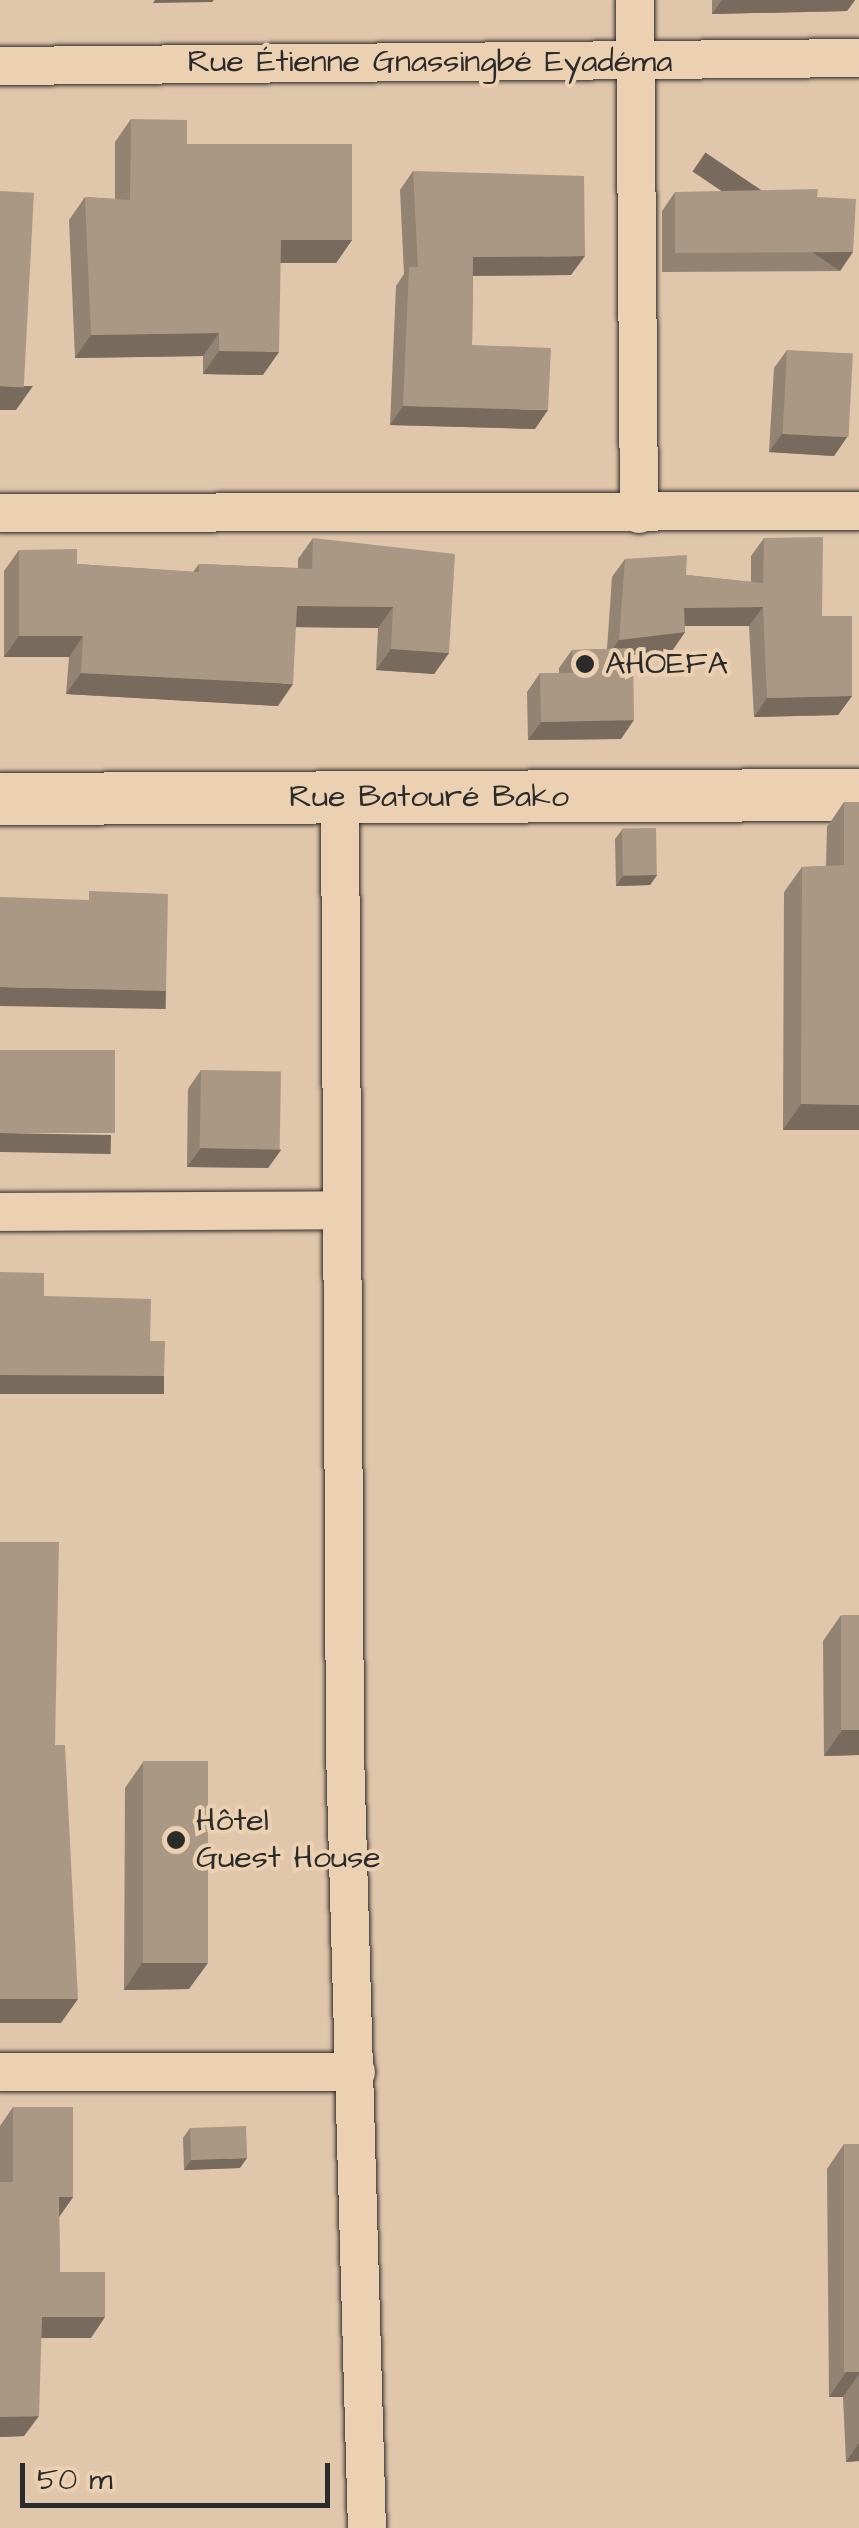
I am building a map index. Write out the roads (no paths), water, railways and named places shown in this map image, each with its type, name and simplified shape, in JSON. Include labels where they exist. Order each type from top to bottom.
[{"type":"main road","name":"Rue Batouré Bako","points":[[0,799],[859,795]]},
{"type":"street","points":[[635,0],[639,514]]},
{"type":"street","name":"Rue Étienne Gnassingbé Eyadéma","points":[[0,66],[859,58]]},
{"type":"street","points":[[0,513],[859,511]]},
{"type":"street","points":[[340,798],[336,1210],[367,2528]]},
{"type":"street","points":[[0,1212],[336,1210]]},
{"type":"street","points":[[0,2072],[356,2072]]},
{"type":"place","name":"AHOEFA","points":[[585,664]]},
{"type":"place","name":"Hôtel Guest House","points":[[176,1840]]}]
